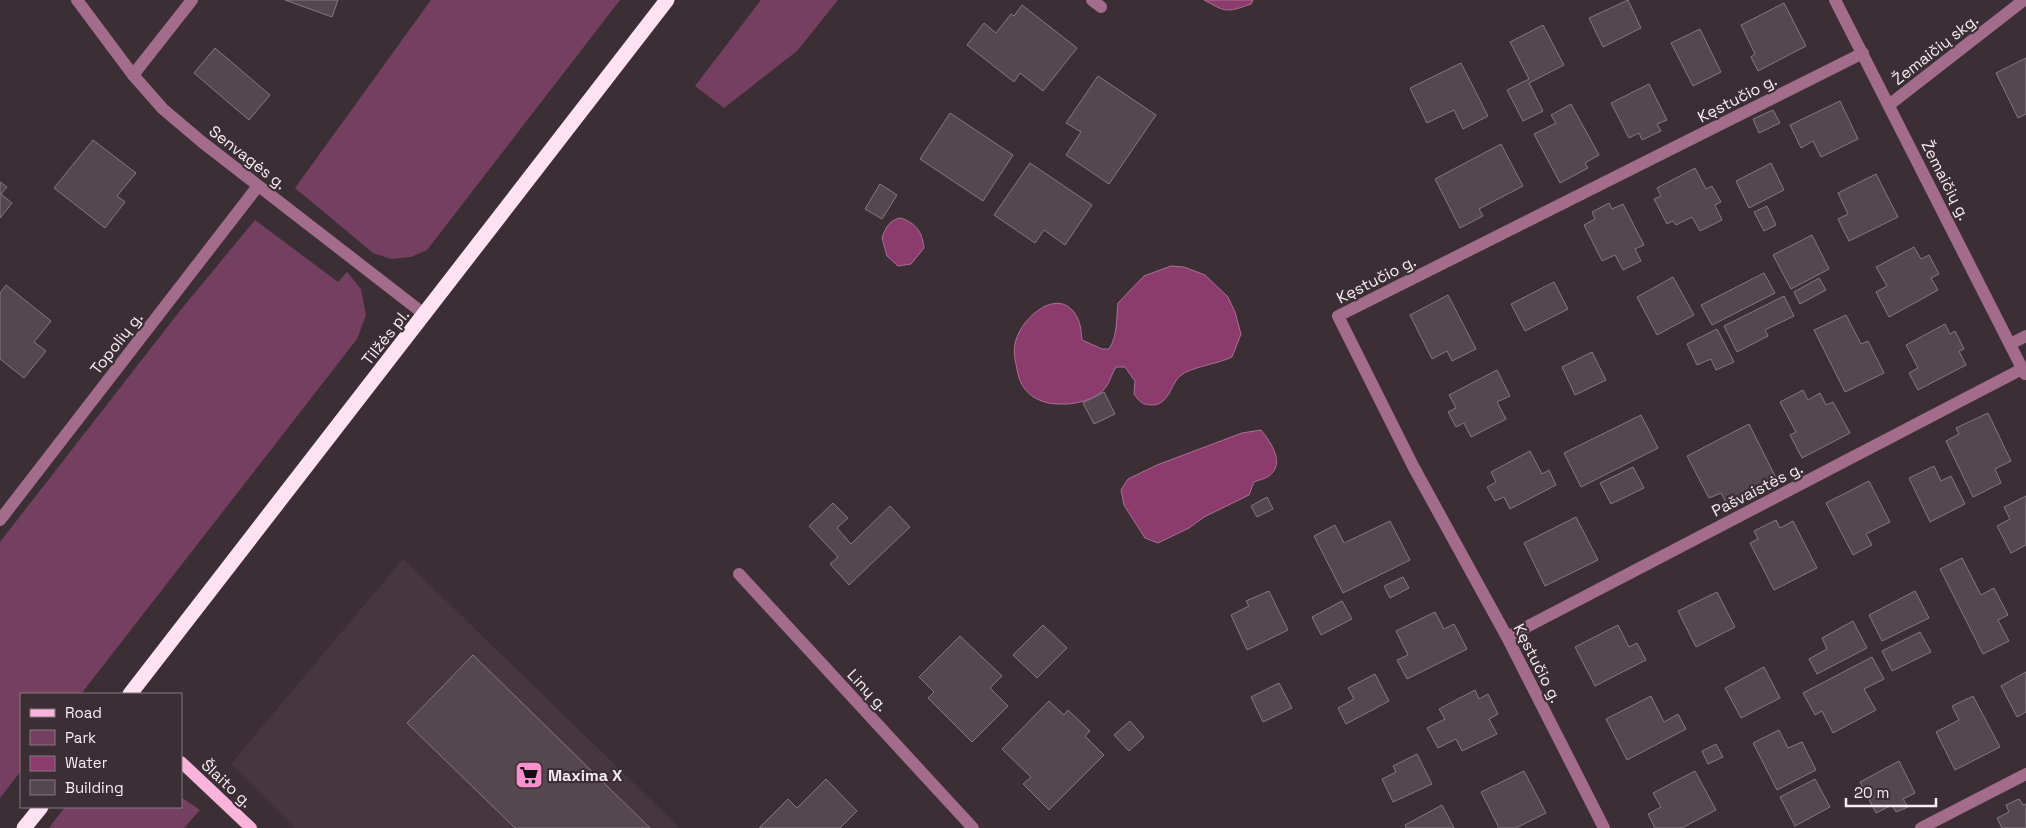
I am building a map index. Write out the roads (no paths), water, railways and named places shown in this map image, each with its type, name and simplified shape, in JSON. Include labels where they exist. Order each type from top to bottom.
[{"type":"highway","name":"Tilžės pl.","points":[[131,693],[667,0]]},
{"type":"highway","points":[[24,828],[41,808]]},
{"type":"main road","name":"Šlaito g.","points":[[182,763],[251,828]]},
{"type":"street","name":"Senvagės g.","points":[[77,0],[133,75],[163,109],[258,186],[424,314]]},
{"type":"street","points":[[133,75],[192,0]]},
{"type":"street","name":"Žemaičių g.","points":[[1835,0],[2024,372]]},
{"type":"street","name":"Žemaičių skg.","points":[[1889,105],[2024,0]]},
{"type":"street","name":"Kęstučio g.","points":[[1604,828],[1506,637],[1413,466],[1338,316],[1863,54]]},
{"type":"street","name":"Topolių g.","points":[[0,520],[258,186]]},
{"type":"street","points":[[2010,344],[2026,336]]},
{"type":"street","name":"Pašvaistės g.","points":[[1506,637],[2024,372]]},
{"type":"street","name":"Linų g.","points":[[739,574],[973,828]]},
{"type":"street","points":[[1921,828],[2026,774]]},
{"type":"water","points":[[1204,0],[1253,0],[1251,4],[1226,10]]},
{"type":"water","points":[[901,218],[918,229],[924,248],[911,264],[898,266],[887,256],[882,238],[889,225],[894,220]]},
{"type":"water","points":[[1171,266],[1184,267],[1205,275],[1228,297],[1235,312],[1241,334],[1232,357],[1197,368],[1180,376],[1166,398],[1158,404],[1146,404],[1138,399],[1134,394],[1135,381],[1125,367],[1116,367],[1102,392],[1078,402],[1053,404],[1039,400],[1028,393],[1020,381],[1014,349],[1020,331],[1034,314],[1052,304],[1061,304],[1070,308],[1077,317],[1082,340],[1102,349],[1109,349],[1115,333],[1118,303],[1144,276]]},
{"type":"water","points":[[1261,430],[1275,452],[1276,465],[1274,471],[1269,476],[1254,482],[1249,495],[1204,517],[1189,528],[1158,543],[1145,538],[1124,505],[1121,490],[1128,479],[1157,465],[1242,433]]},
{"type":"place","name":"Maxima X","points":[[529,775]]}]
